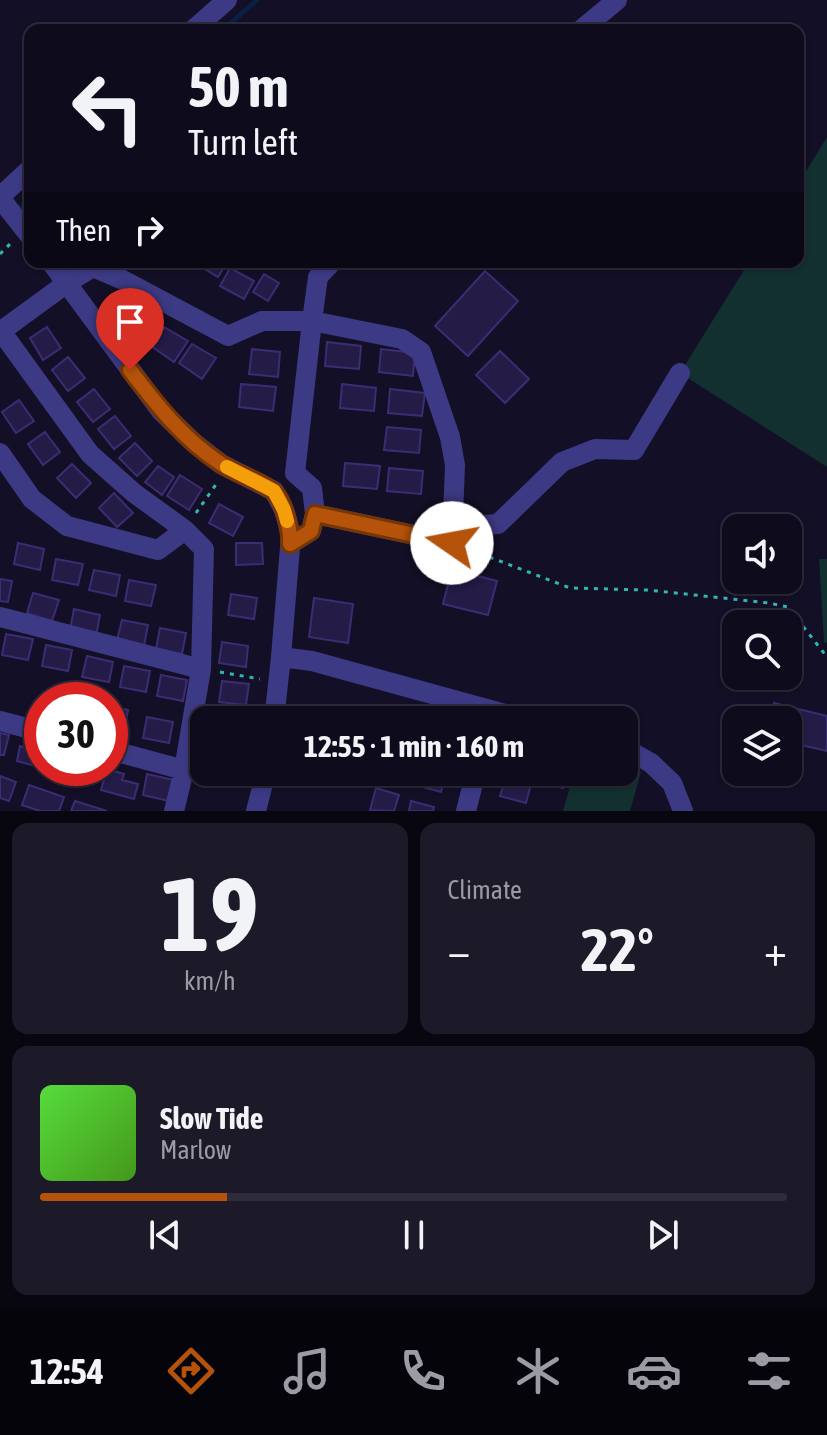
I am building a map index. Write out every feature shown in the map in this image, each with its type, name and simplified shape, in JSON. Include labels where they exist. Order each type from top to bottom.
[{"type":"street","points":[[200,24],[227,0]]},
{"type":"street","points":[[588,24],[617,0]]},
{"type":"street","points":[[24,176],[2,200],[24,229]]},
{"type":"street","points":[[56,268],[161,411],[221,464],[274,491],[284,510],[291,535],[275,706]]},
{"type":"street","points":[[91,268],[0,331],[90,454],[134,493],[185,530],[204,549],[201,669],[174,811]]},
{"type":"street","points":[[95,268],[228,336],[262,321],[312,321],[402,339],[421,352],[450,437],[455,465],[453,535]]},
{"type":"street","points":[[290,544],[311,531],[315,514],[312,488],[295,473],[318,277],[326,268]]},
{"type":"street","points":[[315,514],[453,535],[498,524],[562,462],[595,449],[634,450],[680,373]]},
{"type":"street","points":[[0,453],[32,499],[67,526],[158,550],[185,530]]},
{"type":"street","points":[[0,617],[201,669]]},
{"type":"street","points":[[281,657],[312,661],[462,706]]},
{"type":"street","points":[[0,721],[24,727]]},
{"type":"street","points":[[128,755],[184,770]]},
{"type":"street","points":[[638,756],[651,763],[672,783],[683,811]]},
{"type":"street","points":[[256,811],[262,786]]},
{"type":"street","points":[[466,811],[472,786]]},
{"type":"path","points":[[185,530],[228,467]]},
{"type":"path","points":[[453,535],[570,588],[648,590],[788,607],[827,657]]},
{"type":"path","points":[[201,669],[278,682]]},
{"type":"green space","points":[[827,137],[827,467],[680,373],[745,268],[804,268],[804,174]]},
{"type":"green space","points":[[819,559],[827,559],[827,643],[824,642]]},
{"type":"green space","points":[[570,786],[637,786],[630,811],[563,811]]},
{"type":"building","points":[[203,268],[223,268],[218,277]]},
{"type":"building","points":[[230,268],[254,281],[244,299],[220,286]]},
{"type":"building","points":[[485,271],[518,301],[468,356],[435,326]]},
{"type":"building","points":[[264,274],[279,283],[268,301],[253,292]]},
{"type":"building","points":[[134,308],[157,322],[143,343],[120,327]]},
{"type":"building","points":[[47,327],[61,348],[43,360],[30,338]]},
{"type":"building","points":[[164,327],[188,341],[174,362],[151,346]]},
{"type":"building","points":[[327,342],[361,346],[359,369],[325,366]]},
{"type":"building","points":[[192,344],[216,358],[202,379],[179,363]]},
{"type":"building","points":[[252,349],[280,352],[278,377],[249,374]]},
{"type":"building","points":[[381,349],[415,353],[413,376],[379,372]]},
{"type":"building","points":[[500,351],[529,379],[505,403],[476,375]]},
{"type":"building","points":[[68,357],[85,378],[68,391],[52,370]]},
{"type":"building","points":[[241,384],[276,387],[273,411],[239,407]]},
{"type":"building","points":[[342,384],[376,388],[374,411],[340,408]]},
{"type":"building","points":[[94,389],[110,409],[93,422],[77,402]]},
{"type":"building","points":[[390,389],[425,393],[422,416],[388,413]]},
{"type":"building","points":[[19,400],[34,421],[16,433],[2,412]]},
{"type":"building","points":[[115,416],[131,436],[114,449],[98,429]]},
{"type":"building","points":[[387,427],[421,430],[419,453],[384,450]]},
{"type":"building","points":[[45,432],[60,452],[43,465],[28,444]]},
{"type":"building","points":[[135,443],[152,461],[137,476],[119,458]]},
{"type":"building","points":[[345,463],[380,466],[377,489],[343,486]]},
{"type":"building","points":[[72,464],[91,483],[76,498],[57,478]]},
{"type":"building","points":[[158,466],[174,477],[162,495],[145,482]]},
{"type":"building","points":[[389,468],[423,471],[421,494],[387,491]]},
{"type":"building","points":[[180,475],[202,489],[189,510],[167,496]]},
{"type":"building","points":[[114,493],[133,513],[117,527],[99,508]]},
{"type":"building","points":[[219,504],[243,517],[233,536],[209,523]]},
{"type":"building","points":[[18,543],[44,549],[40,570],[14,564]]},
{"type":"building","points":[[236,543],[262,543],[263,564],[236,565]]},
{"type":"building","points":[[56,559],[83,564],[78,585],[52,580]]},
{"type":"building","points":[[452,569],[497,581],[488,615],[443,604]]},
{"type":"building","points":[[94,570],[120,575],[116,596],[89,590]]},
{"type":"building","points":[[0,579],[12,581],[8,602],[0,601]]},
{"type":"building","points":[[129,580],[156,585],[151,606],[125,601]]},
{"type":"building","points":[[33,593],[59,600],[52,621],[27,613]]},
{"type":"building","points":[[231,594],[257,598],[254,619],[228,615]]},
{"type":"building","points":[[314,598],[353,604],[348,643],[309,637]]},
{"type":"building","points":[[74,609],[100,615],[96,636],[70,630]]},
{"type":"building","points":[[122,620],[148,625],[144,646],[117,640]]},
{"type":"building","points":[[160,628],[186,633],[182,654],[156,649]]},
{"type":"building","points":[[6,634],[33,639],[28,660],[2,655]]},
{"type":"building","points":[[222,642],[248,646],[246,667],[219,663]]},
{"type":"building","points":[[46,645],[72,650],[68,671],[42,666]]},
{"type":"building","points":[[87,656],[113,662],[109,682],[82,677]]},
{"type":"building","points":[[124,666],[150,671],[146,692],[128,689],[128,682],[121,682]]},
{"type":"building","points":[[161,675],[187,680],[183,701],[157,696]]},
{"type":"building","points":[[222,681],[249,684],[246,705],[219,702]]},
{"type":"building","points":[[802,710],[827,716],[827,751],[802,745]]},
{"type":"building","points":[[147,717],[173,722],[169,743],[143,738]]},
{"type":"building","points":[[0,733],[9,735],[4,755],[0,755]]},
{"type":"building","points":[[20,746],[24,747],[24,763],[17,761]]},
{"type":"building","points":[[147,774],[174,780],[169,801],[143,795]]},
{"type":"building","points":[[0,776],[16,782],[9,801],[0,798]]},
{"type":"building","points":[[128,782],[138,784],[134,799],[101,790],[102,786],[128,786]]},
{"type":"building","points":[[29,786],[64,797],[59,811],[40,811],[22,805]]},
{"type":"building","points":[[419,786],[442,786],[441,792]]},
{"type":"building","points":[[503,786],[530,786],[526,803],[500,796]]},
{"type":"building","points":[[376,788],[399,795],[394,811],[370,810]]},
{"type":"building","points":[[75,801],[107,811],[71,811]]},
{"type":"building","points":[[411,801],[434,807],[433,811],[409,811]]},
{"type":"waterway","points":[[230,24],[257,0]]},
{"type":"waterway","points":[[16,212],[24,205]]},
{"type":"slow traffic","points":[[227,467],[274,491],[287,521]]},
{"type":"route","points":[[130,370],[161,411],[194,443],[221,464],[274,491],[284,510],[291,535],[290,544],[311,531],[315,514],[452,543]]}]
